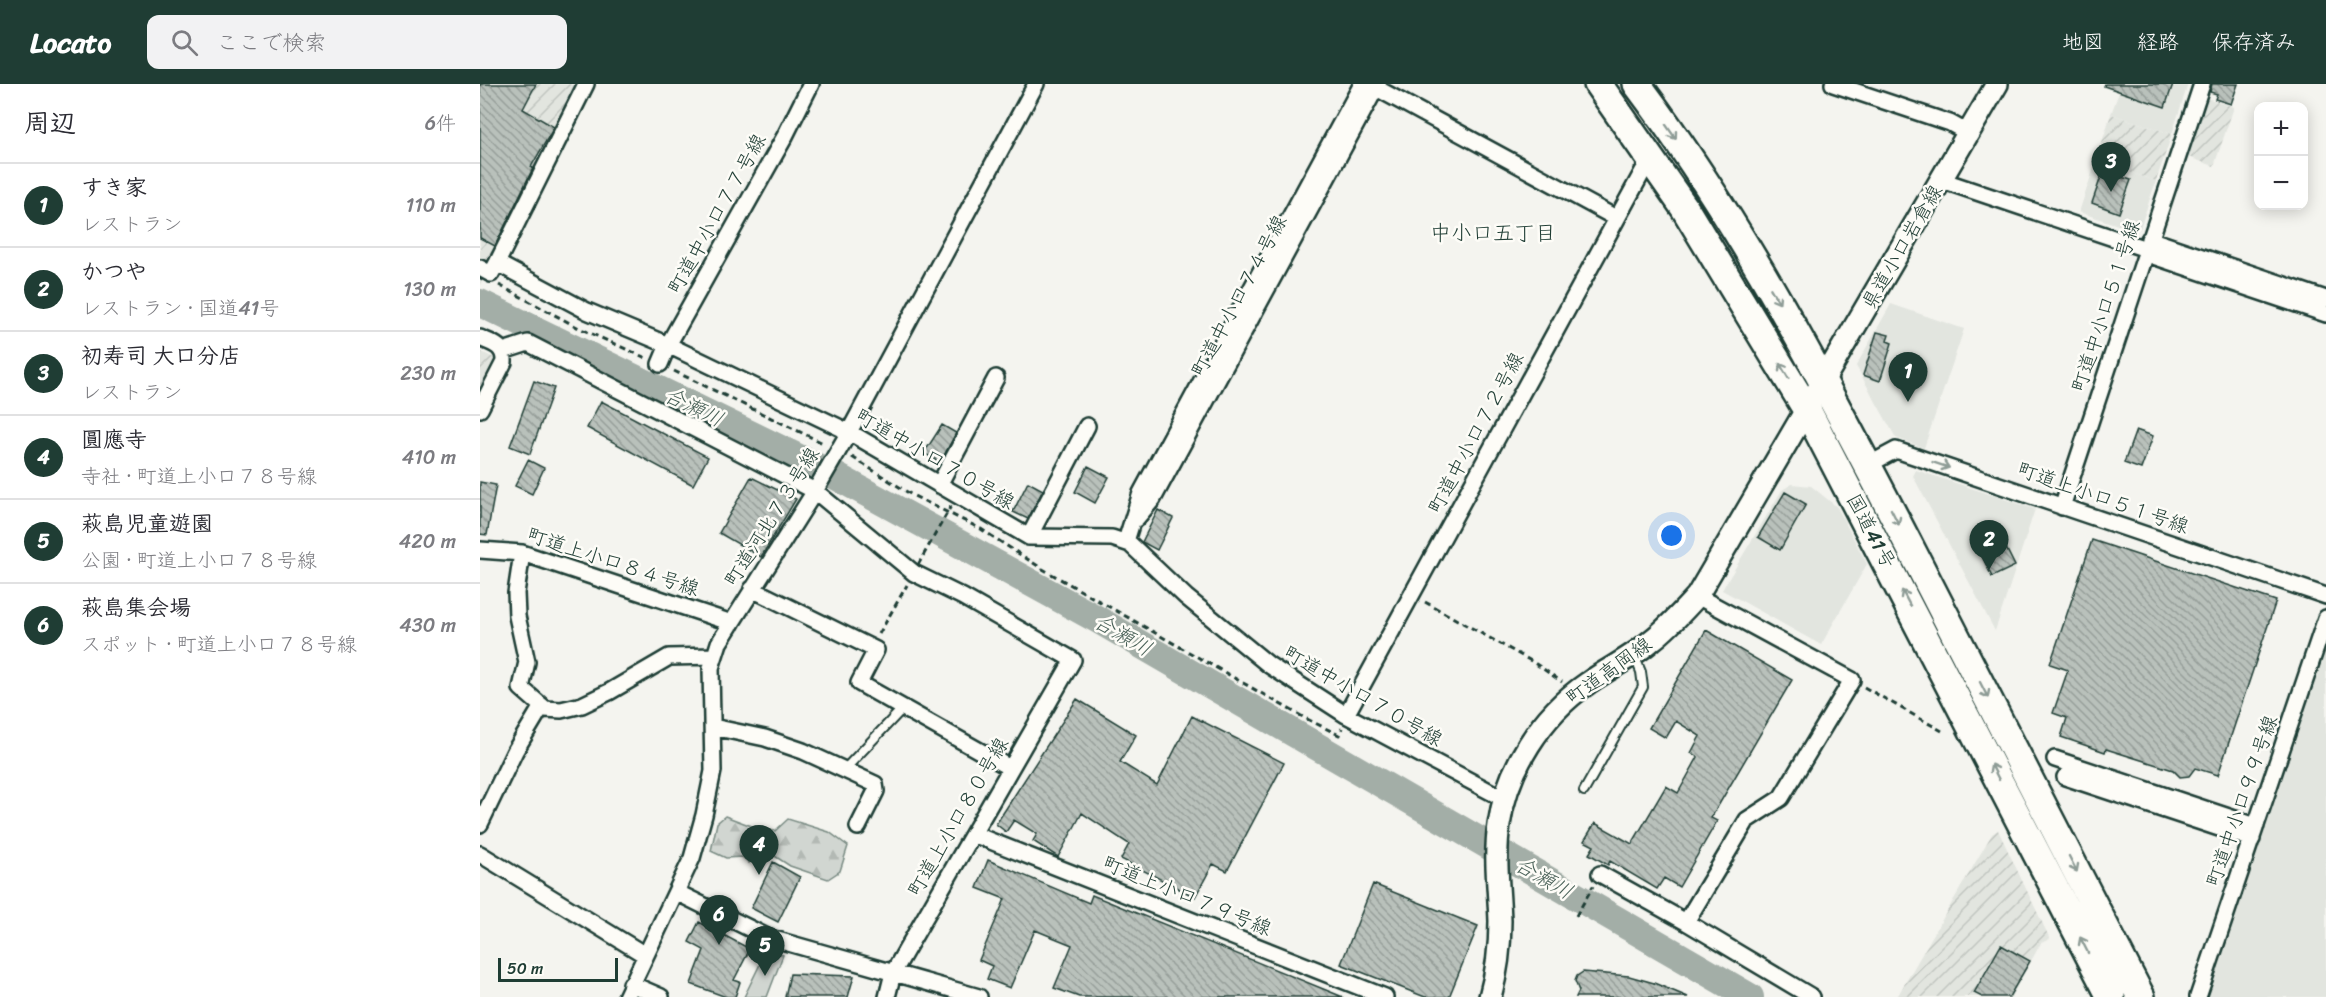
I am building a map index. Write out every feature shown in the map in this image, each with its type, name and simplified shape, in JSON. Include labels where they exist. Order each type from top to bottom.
[{"type":"highway","name":"国道41号","points":[[1598,84],[1684,207],[1807,410],[2111,997]]},
{"type":"highway","name":"国道41号","points":[[1636,84],[1690,159],[1734,226],[1796,330],[1868,465],[2141,997]]},
{"type":"street","points":[[480,268],[491,274],[585,84]]},
{"type":"street","name":"町道中小口７７号線","points":[[660,364],[668,345],[784,138],[811,84]]},
{"type":"street","name":"町道河北７３号線","points":[[628,991],[692,858],[704,814],[713,771],[711,668],[714,656],[849,432],[1036,84]]},
{"type":"street","points":[[1833,84],[1950,123],[1968,133]]},
{"type":"street","name":"県道小口岩倉線","points":[[1807,410],[1997,84]]},
{"type":"street","name":"町道中小口５１号線","points":[[2062,507],[2202,84]]},
{"type":"street","points":[[1371,85],[1616,218]]},
{"type":"street","name":"町道中小口７４号線","points":[[1126,541],[1131,525],[1153,499],[1371,85]]},
{"type":"street","name":"町道中小口７２号線","points":[[1346,715],[1643,171]]},
{"type":"street","points":[[1941,180],[2326,299]]},
{"type":"street","points":[[2148,244],[2152,256],[2326,315]]},
{"type":"street","name":"町道中小口７０号線","points":[[497,262],[587,310],[668,345],[849,432],[1029,537],[1113,538],[1126,541],[1186,597],[1269,665],[1346,715],[1504,800]]},
{"type":"street","points":[[480,338],[499,347],[503,351],[504,362],[480,409]]},
{"type":"street","points":[[503,351],[528,343],[816,488],[916,569]]},
{"type":"street","points":[[939,485],[996,378]]},
{"type":"street","name":"町道高岡線","points":[[1490,997],[1496,975],[1499,939],[1497,869],[1499,824],[1504,800],[1516,768],[1532,740],[1552,714],[1574,693],[1633,654],[1669,626],[1697,596],[1807,410]]},
{"type":"street","points":[[1029,537],[1087,426]]},
{"type":"street","name":"町道上小口５１号線","points":[[1868,465],[1896,450],[2326,596]]},
{"type":"street","name":"町道上小口８４号線","points":[[480,550],[522,553],[732,623]]},
{"type":"street","points":[[522,553],[518,573],[517,616],[527,662],[521,688],[542,706],[550,710],[561,710],[582,705],[626,684],[669,657],[714,656]]},
{"type":"street","name":"町道上小口８０号線","points":[[887,997],[893,973],[1072,660],[916,569]]},
{"type":"street","points":[[752,590],[876,650],[859,683],[1010,768]]},
{"type":"street","points":[[1686,922],[1747,820],[1781,798],[1852,680],[1697,596]]},
{"type":"street","name":"町道中小口９９号線","points":[[2198,997],[2326,618]]},
{"type":"street","points":[[480,824],[515,751],[542,706]]},
{"type":"street","points":[[713,728],[765,738],[875,784],[876,791],[858,827]]},
{"type":"street","points":[[2055,759],[2254,832]]},
{"type":"street","points":[[2065,777],[2254,832]]},
{"type":"street","name":"町道上小口７９号線","points":[[973,834],[1386,997]]},
{"type":"street","points":[[482,859],[645,955]]},
{"type":"street","points":[[1600,874],[1812,997]]},
{"type":"street","points":[[676,892],[766,937],[978,997]]},
{"type":"street","points":[[628,991],[661,997]]},
{"type":"lane","points":[[1584,791],[1643,687],[1641,672],[1633,654]]},
{"type":"lane","points":[[844,770],[903,708]]},
{"type":"path","points":[[836,454],[981,529],[1041,568],[1303,717],[1339,735],[1346,715]]},
{"type":"path","points":[[871,648],[951,506]]},
{"type":"path","points":[[1412,594],[1533,662],[1574,693]]},
{"type":"path","points":[[1852,680],[1942,731]]},
{"type":"path","points":[[1576,916],[1600,874]]},
{"type":"shaded area","points":[[480,84],[580,84],[480,285]]},
{"type":"shaded area","points":[[2122,84],[2188,84],[2172,134],[2111,114]]},
{"type":"shaded area","points":[[2207,98],[2234,107],[2214,166],[2188,157]]},
{"type":"shaded area","points":[[2111,114],[2172,134],[2156,181],[2096,161]]},
{"type":"shaded area","points":[[2096,161],[2156,181],[2140,228],[2136,231],[2079,212]]},
{"type":"shaded area","points":[[1891,304],[1964,329],[1924,448],[1896,438],[1856,366]]},
{"type":"shaded area","points":[[480,351],[496,359],[480,388]]},
{"type":"shaded area","points":[[1916,470],[2035,509],[1995,631],[1913,476]]},
{"type":"shaded area","points":[[1792,484],[1811,486],[1837,507],[1867,564],[1821,645],[1722,590],[1782,490]]},
{"type":"shaded area","points":[[2326,637],[2326,997],[2204,997]]},
{"type":"shaded area","points":[[1998,830],[2050,939],[2041,943],[2011,997],[1897,997],[1992,834]]},
{"type":"green space","points":[[725,816],[757,828],[775,831],[788,819],[829,832],[848,846],[840,871],[828,879],[790,866],[764,849],[749,863],[742,857],[726,858],[711,851],[717,823]]},
{"type":"green space","points":[[767,950],[783,955],[767,997],[744,997]]},
{"type":"building","points":[[480,84],[536,84],[523,109],[554,127],[531,167],[533,168],[495,246],[480,238]]},
{"type":"building","points":[[2105,84],[2173,84],[2165,107],[2104,86]]},
{"type":"building","points":[[2212,84],[2238,84],[2231,104],[2215,99],[2217,94],[2210,92]]},
{"type":"building","points":[[2103,171],[2131,180],[2119,213],[2092,203]]},
{"type":"building","points":[[1877,332],[1889,335],[1887,341],[1892,343],[1880,381],[1863,375]]},
{"type":"building","points":[[534,381],[554,388],[530,454],[510,446]]},
{"type":"building","points":[[601,401],[708,457],[693,485],[587,428]]},
{"type":"building","points":[[942,425],[956,433],[940,463],[924,453]]},
{"type":"building","points":[[2136,430],[2153,436],[2141,469],[2124,463]]},
{"type":"building","points":[[528,460],[544,468],[532,494],[515,486]]},
{"type":"building","points":[[1088,466],[1109,477],[1095,503],[1075,492]]},
{"type":"building","points":[[751,477],[796,499],[761,557],[719,533]]},
{"type":"building","points":[[480,482],[496,485],[487,535],[480,534]]},
{"type":"building","points":[[1028,482],[1043,490],[1028,519],[1013,512]]},
{"type":"building","points":[[1785,492],[1806,504],[1780,550],[1758,537]]},
{"type":"building","points":[[1158,510],[1173,518],[1157,550],[1142,542]]},
{"type":"building","points":[[1998,532],[2015,566],[1992,577],[1976,544]]},
{"type":"building","points":[[2092,540],[2276,601],[2218,775],[2195,768],[2189,776],[2180,777],[2173,770],[2106,749],[2105,752],[2061,737],[2067,718],[2053,713],[2068,670],[2050,664]]},
{"type":"building","points":[[1706,630],[1792,680],[1711,818],[1717,821],[1679,887],[1664,878],[1657,889],[1610,861],[1608,865],[1589,854],[1594,846],[1584,841],[1595,823],[1632,844],[1666,786],[1678,793],[1698,757],[1691,753],[1700,736],[1676,721],[1666,738],[1649,728]]},
{"type":"building","points":[[1077,699],[1136,735],[1120,762],[1157,785],[1192,716],[1284,763],[1227,871],[1213,864],[1195,897],[1121,859],[1129,844],[1082,813],[1058,857],[1033,841],[1037,834],[1014,820],[1006,832],[996,824]]},
{"type":"building","points":[[988,860],[1089,903],[1092,895],[1343,997],[1079,997],[1054,988],[1072,945],[1035,930],[1010,988],[987,979],[992,966],[979,960],[1005,899],[977,888]]},
{"type":"building","points":[[773,862],[800,877],[778,922],[751,908]]},
{"type":"building","points":[[1373,884],[1478,926],[1449,997],[1425,997],[1341,964]]},
{"type":"building","points":[[699,922],[750,949],[734,980],[740,982],[735,997],[726,997],[691,984],[704,950],[689,942]]},
{"type":"building","points":[[2001,945],[2030,961],[2009,997],[1982,997],[1974,993]]},
{"type":"building","points":[[1583,972],[1629,976],[1688,997],[1576,997],[1579,991],[1575,981],[1577,976]]},
{"type":"building","points":[[790,974],[854,976],[848,997],[785,997]]},
{"type":"waterway","name":"合瀬川","points":[[480,303],[832,474],[1095,618],[1750,997]]},
{"type":"place","name":"初寿司 大口分店","points":[[2111,192]]},
{"type":"place","name":"すき家","points":[[1908,402]]},
{"type":"place","name":"かつや","points":[[1989,570]]},
{"type":"place","name":"圓應寺","points":[[759,875]]},
{"type":"place","name":"萩島集会場","points":[[719,945]]},
{"type":"place","name":"萩島児童遊園","points":[[765,976]]},
{"type":"district","name":"中小口五丁目","points":[[1493,233]]}]
